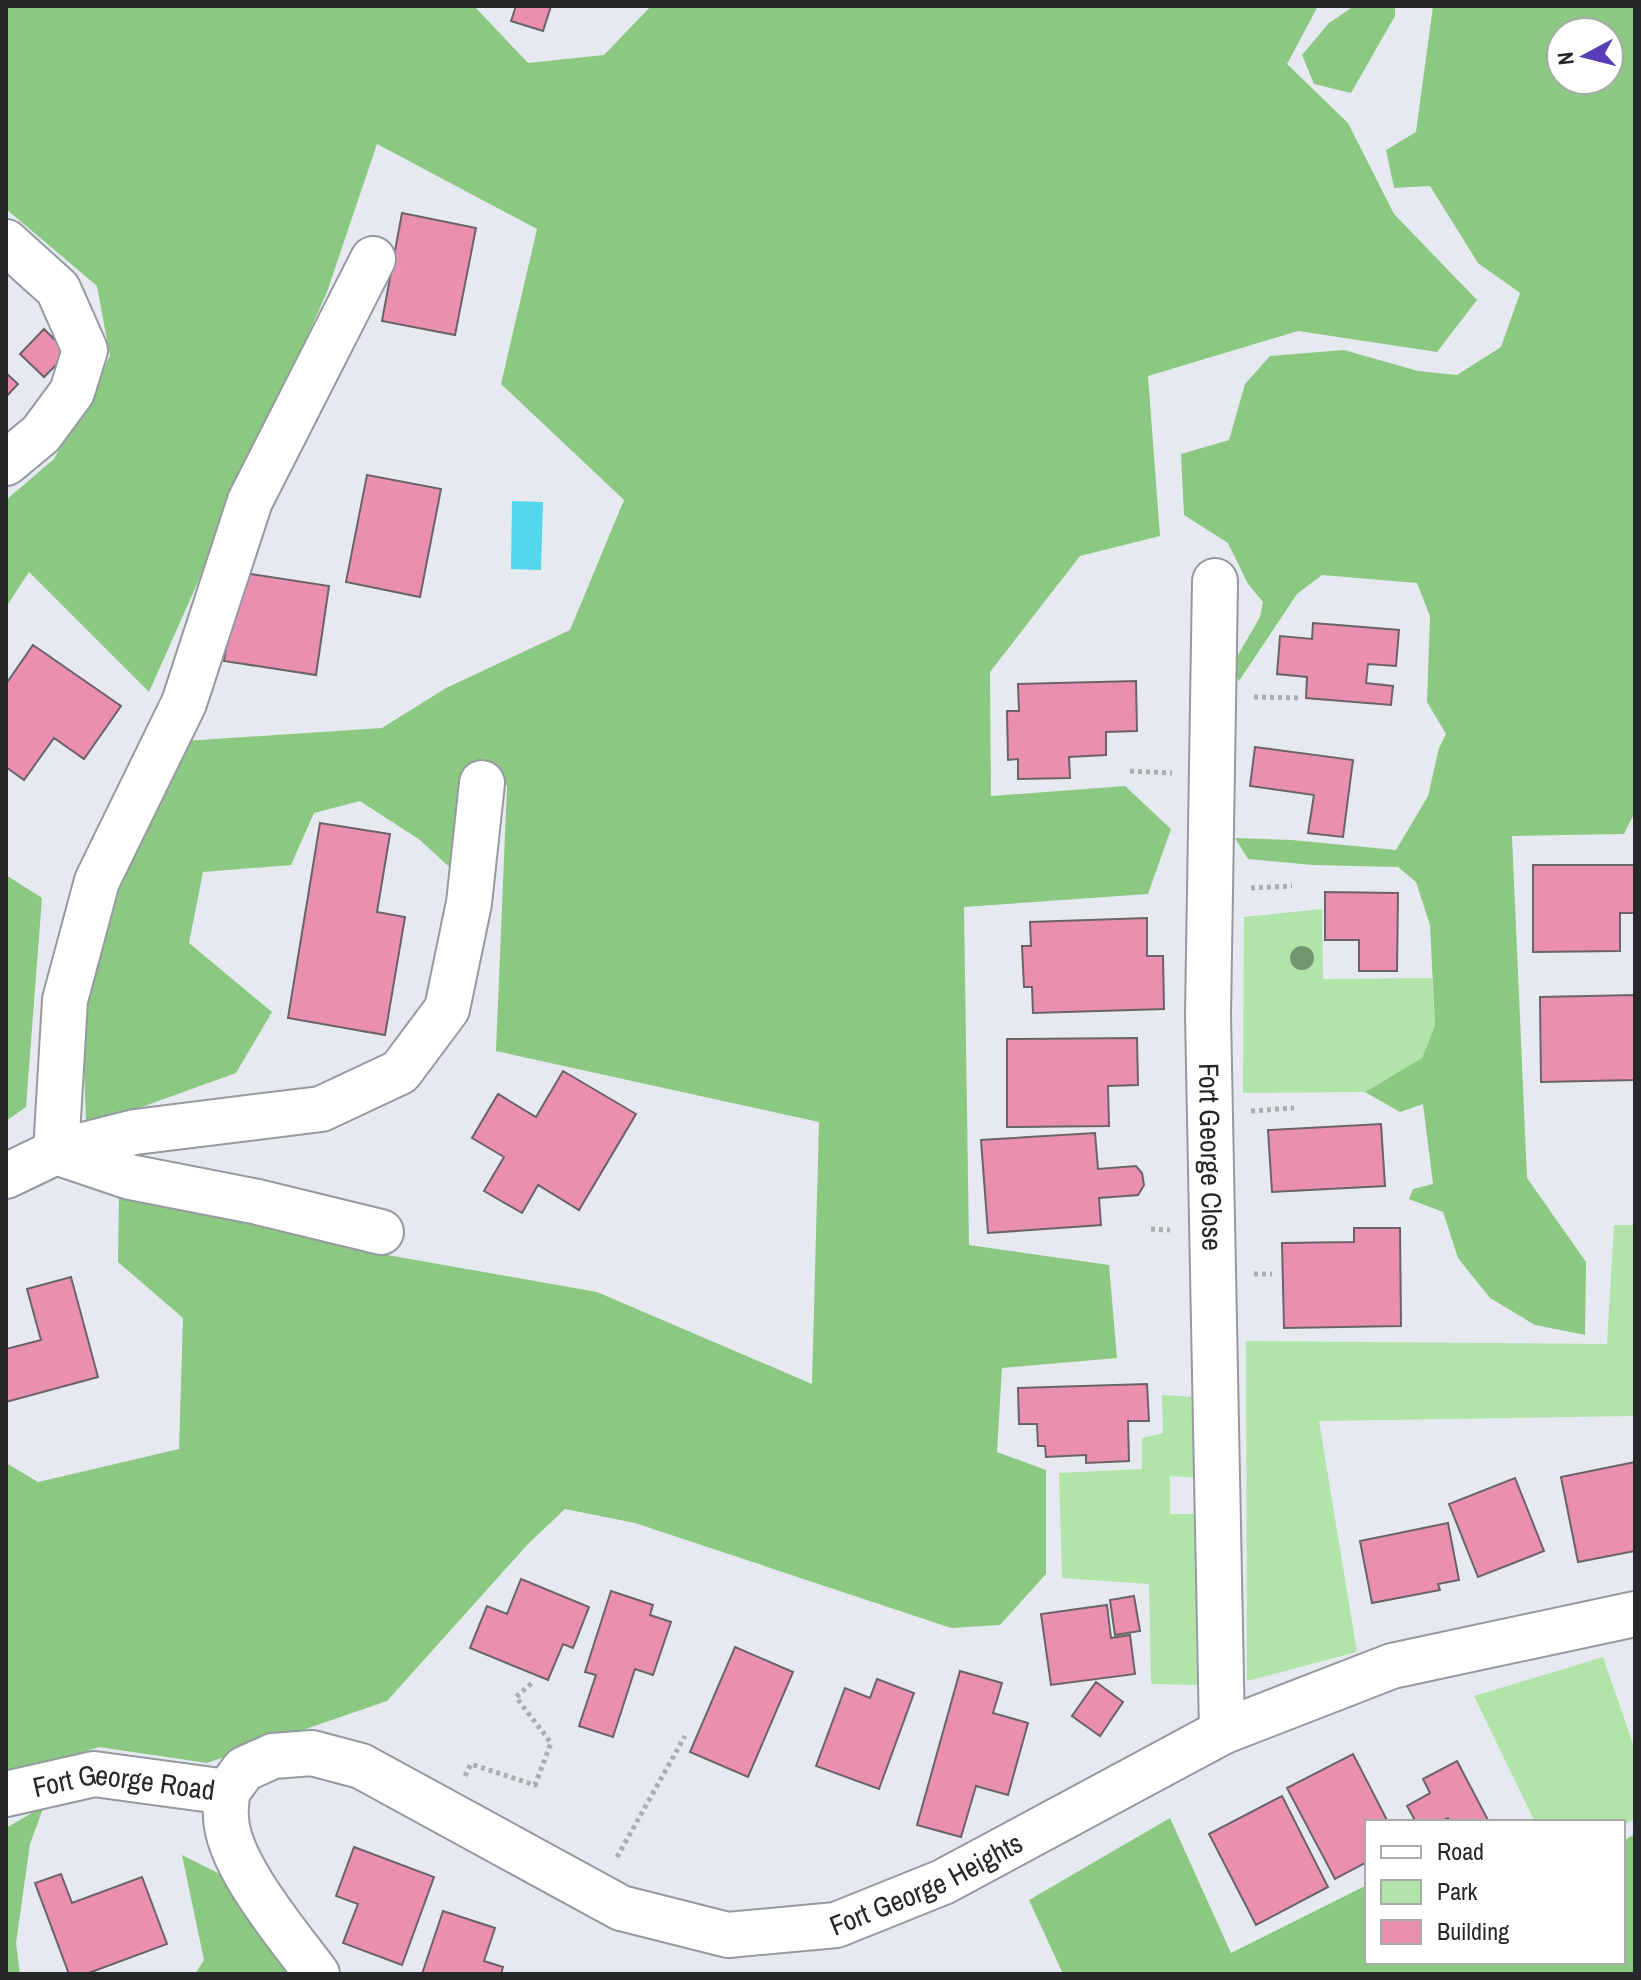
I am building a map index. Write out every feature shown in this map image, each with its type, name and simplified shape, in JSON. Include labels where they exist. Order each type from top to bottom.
[{"type":"street","points":[[6,242],[58,289],[85,350],[72,392],[41,434],[6,463]]},
{"type":"street","points":[[56,1152],[65,1000],[97,881],[184,703],[250,501],[373,259]]},
{"type":"street","name":"Fort George Close","points":[[1215,581],[1208,1015],[1222,1732]]},
{"type":"street","points":[[6,1176],[56,1152],[135,1132],[321,1109],[400,1072],[447,1009],[469,903],[482,783]]},
{"type":"street","points":[[56,1152],[130,1177],[258,1202],[381,1232]]},
{"type":"street","name":"Fort George Heights","points":[[227,1792],[244,1769],[273,1756],[312,1753],[361,1766],[621,1908],[728,1935],[836,1925],[943,1882],[1222,1732],[1392,1666],[1635,1614]]},
{"type":"street","name":"Fort George Road","points":[[6,1794],[94,1774],[227,1792],[225,1820],[237,1857],[317,1974]]},
{"type":"path","points":[[445,1812],[471,1764],[535,1785],[551,1743],[516,1697],[534,1681]]},
{"type":"path","points":[[597,1893],[685,1736]]},
{"type":"green space","points":[[6,6],[474,6],[528,63],[604,55],[651,6],[1318,6],[1287,64],[1348,123],[1394,214],[1477,300],[1437,352],[1298,331],[1148,376],[1160,536],[1080,556],[990,672],[991,796],[1125,786],[1171,829],[1148,894],[964,907],[969,1245],[1109,1265],[1117,1358],[1002,1368],[997,1452],[1046,1470],[1046,1574],[1000,1625],[951,1628],[635,1523],[565,1509],[528,1544],[387,1701],[207,1763],[99,1747],[6,1778],[6,1463],[38,1482],[179,1449],[183,1318],[118,1262],[119,1194],[376,1253],[597,1292],[812,1384],[819,1122],[496,1051],[507,786],[492,763],[466,781],[458,875],[420,840],[360,801],[314,813],[291,865],[203,872],[189,943],[272,1012],[236,1073],[139,1108],[86,1121],[83,1037],[86,1001],[115,882],[185,741],[382,728],[446,688],[570,630],[624,500],[501,384],[537,229],[377,144],[327,292],[149,692],[29,572],[6,607],[6,500],[54,459],[110,356],[97,286],[6,209]]},
{"type":"green space","points":[[1354,6],[1395,6],[1395,16],[1351,93],[1314,84],[1302,55],[1329,23]]},
{"type":"green space","points":[[1433,6],[1635,6],[1635,812],[1624,834],[1512,836],[1527,1178],[1586,1262],[1585,1335],[1535,1325],[1490,1298],[1458,1258],[1443,1212],[1409,1199],[1413,1189],[1433,1184],[1423,1104],[1400,1112],[1365,1092],[1422,1058],[1435,1026],[1430,925],[1416,882],[1398,867],[1313,865],[1248,859],[1235,838],[1396,850],[1428,796],[1439,748],[1446,734],[1427,702],[1430,616],[1417,583],[1322,575],[1297,594],[1239,681],[1231,667],[1260,617],[1263,602],[1248,584],[1228,543],[1184,515],[1181,454],[1229,440],[1245,384],[1270,356],[1344,350],[1418,371],[1457,375],[1501,347],[1520,293],[1478,263],[1430,186],[1394,188],[1386,150],[1416,132]]},
{"type":"green space","points":[[6,875],[42,898],[26,1107],[6,1121]]},
{"type":"green space","points":[[1322,909],[1323,979],[1432,978],[1435,1026],[1422,1058],[1365,1092],[1243,1093],[1244,917]]},
{"type":"green space","points":[[1614,1225],[1635,1225],[1635,1416],[1319,1421],[1357,1652],[1247,1681],[1246,1341],[1607,1344]]},
{"type":"green space","points":[[1162,1395],[1195,1397],[1200,1478],[1170,1476],[1170,1514],[1194,1514],[1197,1685],[1151,1684],[1149,1584],[1062,1578],[1059,1473],[1142,1469],[1142,1438],[1163,1433]]},
{"type":"green space","points":[[1603,1657],[1635,1750],[1635,1818],[1625,1825],[1625,1820],[1534,1820],[1474,1696]]},
{"type":"green space","points":[[44,1806],[30,1844],[16,1943],[20,1974],[6,1974],[6,1828]]},
{"type":"green space","points":[[1170,1818],[1231,1953],[1365,1886],[1365,1964],[1625,1964],[1625,1840],[1635,1834],[1635,1974],[1063,1974],[1029,1900]]},
{"type":"green space","points":[[182,1855],[226,1877],[298,1974],[195,1974],[204,1960]]},
{"type":"water","points":[[512,501],[543,502],[541,570],[511,569]]},
{"type":"building","points":[[516,6],[551,6],[543,31],[511,21]]},
{"type":"building","points":[[402,213],[476,228],[455,335],[382,321]]},
{"type":"building","points":[[44,329],[68,353],[44,377],[20,354]]},
{"type":"building","points":[[6,373],[18,384],[6,397]]},
{"type":"building","points":[[367,475],[441,489],[420,597],[346,582]]},
{"type":"building","points":[[238,572],[329,586],[316,675],[224,661]]},
{"type":"building","points":[[1313,623],[1399,630],[1396,666],[1368,664],[1366,683],[1393,686],[1391,705],[1306,698],[1307,677],[1277,674],[1280,636],[1312,639]]},
{"type":"building","points":[[33,645],[121,706],[84,759],[54,738],[24,780],[6,767],[6,684]]},
{"type":"building","points":[[1136,681],[1137,731],[1106,732],[1106,755],[1069,757],[1070,778],[1018,779],[1018,759],[1008,760],[1007,711],[1019,711],[1018,684]]},
{"type":"building","points":[[1255,747],[1353,760],[1343,837],[1308,833],[1314,795],[1250,786]]},
{"type":"building","points":[[320,823],[390,834],[377,912],[405,917],[385,1035],[288,1018]]},
{"type":"building","points":[[1533,865],[1635,865],[1635,913],[1620,913],[1620,951],[1533,952]]},
{"type":"building","points":[[1325,892],[1398,893],[1397,971],[1359,971],[1359,940],[1325,940]]},
{"type":"building","points":[[1147,918],[1147,956],[1163,956],[1164,1009],[1033,1013],[1032,987],[1024,987],[1022,946],[1031,946],[1030,922]]},
{"type":"building","points":[[1635,995],[1635,1080],[1541,1082],[1540,997]]},
{"type":"building","points":[[1137,1038],[1138,1085],[1108,1086],[1109,1126],[1007,1127],[1007,1039]]},
{"type":"building","points":[[563,1071],[636,1114],[579,1210],[538,1185],[522,1213],[484,1191],[504,1157],[472,1138],[498,1094],[536,1117]]},
{"type":"building","points":[[1381,1124],[1385,1186],[1272,1192],[1268,1130]]},
{"type":"building","points":[[1095,1133],[1098,1169],[1136,1166],[1142,1173],[1144,1185],[1138,1195],[1099,1198],[1101,1225],[988,1233],[981,1140]]},
{"type":"building","points":[[1354,1228],[1400,1228],[1401,1326],[1284,1328],[1282,1243],[1354,1242]]},
{"type":"building","points":[[71,1277],[98,1377],[6,1402],[6,1349],[41,1340],[27,1289]]},
{"type":"building","points":[[1147,1384],[1149,1421],[1128,1421],[1129,1461],[1086,1463],[1086,1455],[1046,1457],[1045,1446],[1038,1446],[1037,1424],[1019,1424],[1018,1388]]},
{"type":"building","points":[[1635,1462],[1635,1551],[1578,1562],[1561,1477]]},
{"type":"building","points":[[1515,1478],[1544,1551],[1478,1577],[1449,1504]]},
{"type":"building","points":[[1448,1523],[1459,1580],[1438,1584],[1440,1590],[1372,1603],[1360,1541]]},
{"type":"building","points":[[521,1579],[589,1607],[573,1648],[563,1644],[548,1680],[470,1648],[487,1606],[507,1614]]},
{"type":"building","points":[[611,1591],[653,1605],[650,1615],[671,1622],[653,1675],[635,1669],[613,1737],[579,1726],[596,1675],[585,1672]]},
{"type":"building","points":[[1134,1596],[1140,1631],[1115,1635],[1110,1600]]},
{"type":"building","points":[[1107,1605],[1111,1638],[1130,1635],[1135,1674],[1051,1685],[1041,1614]]},
{"type":"building","points":[[735,1647],[793,1672],[748,1777],[690,1752]]},
{"type":"building","points":[[960,1671],[1002,1683],[993,1713],[1028,1723],[1008,1795],[976,1786],[961,1837],[917,1825]]},
{"type":"building","points":[[877,1679],[914,1693],[879,1789],[816,1766],[845,1688],[870,1698]]},
{"type":"building","points":[[1096,1682],[1123,1702],[1100,1736],[1072,1716]]},
{"type":"building","points":[[1353,1754],[1387,1820],[1365,1820],[1365,1863],[1335,1879],[1287,1788]]},
{"type":"building","points":[[1457,1761],[1488,1820],[1415,1820],[1407,1806],[1430,1793],[1423,1779]]},
{"type":"building","points":[[1282,1796],[1328,1887],[1256,1925],[1209,1834]]},
{"type":"building","points":[[354,1847],[434,1877],[402,1965],[343,1943],[358,1904],[336,1896]]},
{"type":"building","points":[[61,1874],[72,1903],[142,1877],[167,1944],[86,1974],[69,1974],[35,1883]]},
{"type":"building","points":[[443,1911],[495,1928],[484,1961],[503,1967],[501,1974],[422,1974]]}]
